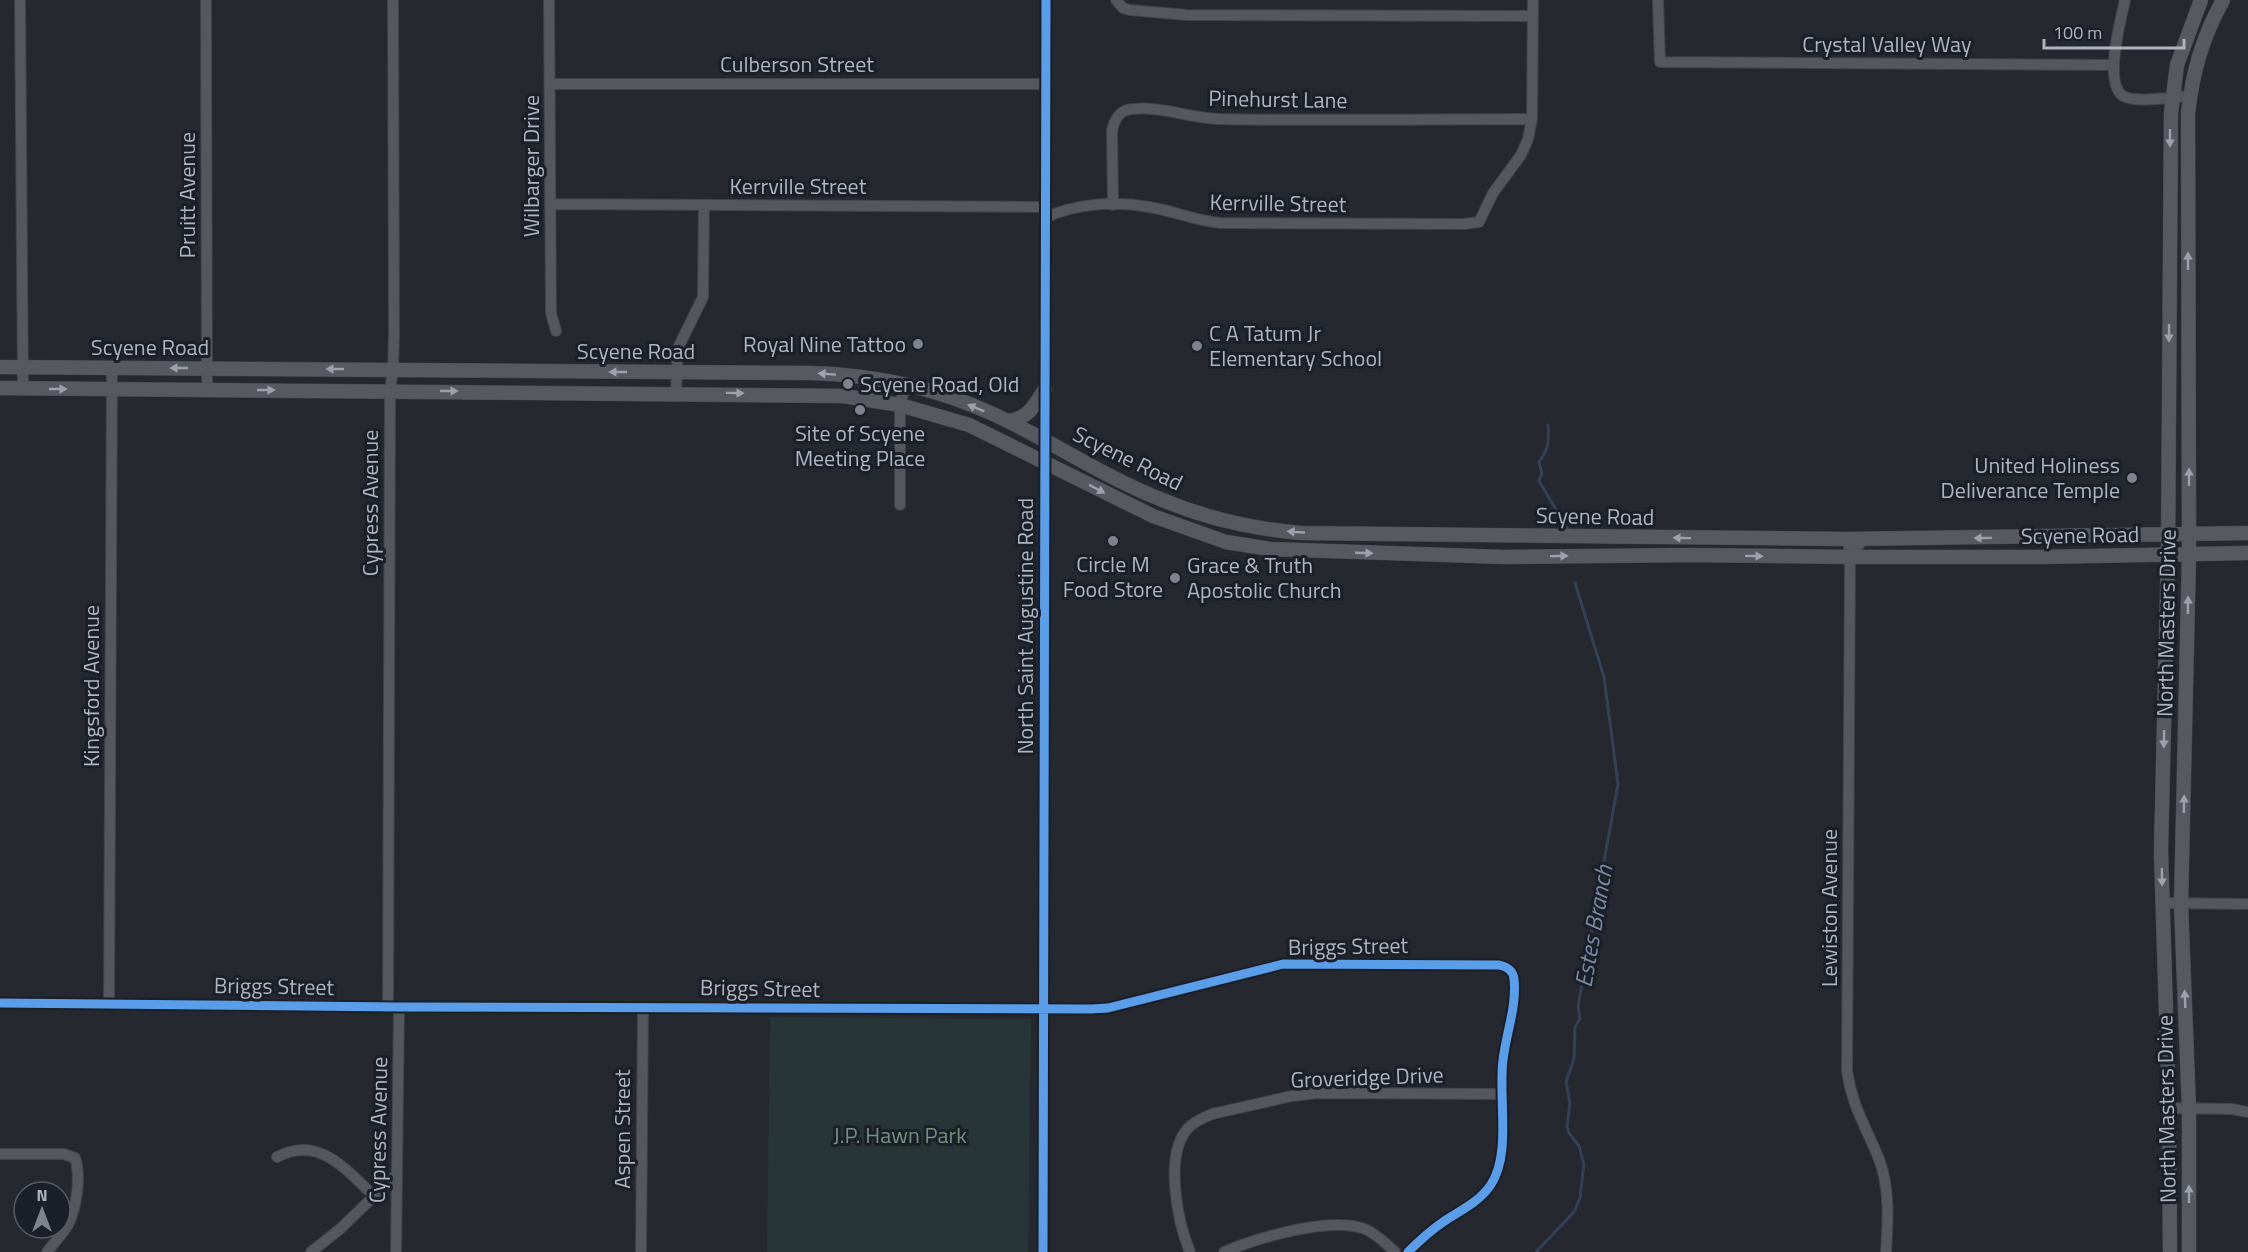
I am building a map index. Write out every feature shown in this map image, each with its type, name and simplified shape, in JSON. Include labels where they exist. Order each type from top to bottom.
[{"type":"main road","name":"North Masters Drive","points":[[2170,1252],[2169,1108],[2162,903],[2168,554],[2170,125],[2177,65],[2201,0]]},
{"type":"main road","name":"North Masters Drive","points":[[2189,1252],[2189,1109],[2181,904],[2189,554],[2188,113],[2199,53],[2209,25],[2223,0]]},
{"type":"main road","name":"Scyene Road","points":[[0,367],[826,373],[905,385],[964,403],[1008,421],[1106,474],[1158,499],[1213,518],[1275,531],[1325,534],[1848,540],[2189,536],[2248,533]]},
{"type":"main road","name":"Scyene Road","points":[[0,388],[843,396],[900,405],[976,428],[1153,516],[1226,542],[1270,549],[1504,557],[1691,555],[1850,558],[2248,553]]},
{"type":"main road","points":[[1008,421],[1017,420],[1032,411],[1045,389]]},
{"type":"street","points":[[20,0],[23,388]]},
{"type":"street","name":"Pruitt Avenue","points":[[206,0],[207,390]]},
{"type":"street","name":"Cypress Avenue","points":[[393,0],[393,370],[390,391],[396,1252]]},
{"type":"street","name":"Wilbarger Drive","points":[[549,0],[551,313],[556,331]]},
{"type":"street","name":"North Saint Augustine Road","points":[[1043,1252],[1046,0]]},
{"type":"street","points":[[1116,0],[1123,8],[1130,10],[1187,15],[1532,16]]},
{"type":"street","points":[[1532,119],[1533,0]]},
{"type":"street","name":"Crystal Valley Way","points":[[1658,0],[1660,62],[2114,65]]},
{"type":"street","points":[[2125,0],[2114,65],[2116,89],[2124,97],[2135,99],[2190,96]]},
{"type":"street","name":"Culberson Street","points":[[549,84],[1045,84]]},
{"type":"street","name":"Pinehurst Lane","points":[[1113,205],[1112,130],[1115,119],[1121,112],[1130,108],[1216,119],[1532,119]]},
{"type":"street","name":"Kerrville Street","points":[[550,204],[1045,212],[1076,206],[1113,205],[1148,206],[1200,221],[1221,223],[1464,224],[1479,222],[1493,193],[1521,155],[1528,139],[1532,119]]},
{"type":"street","points":[[676,393],[678,348],[703,297],[704,205]]},
{"type":"street","name":"Kingsford Avenue","points":[[109,1004],[112,368]]},
{"type":"street","points":[[900,505],[900,405],[905,385]]},
{"type":"street","name":"Lewiston Avenue","points":[[1848,540],[1850,558],[1847,1071],[1855,1109],[1879,1160],[1883,1174],[1887,1195],[1886,1252]]},
{"type":"street","points":[[1850,558],[1863,540]]},
{"type":"street","points":[[2162,903],[2248,904]]},
{"type":"street","name":"Briggs Street","points":[[0,1003],[393,1007],[1108,1008],[1283,964],[1499,965],[1506,966],[1511,971],[1514,980],[1513,1009],[1504,1047],[1501,1094]]},
{"type":"street","name":"Aspen Street","points":[[641,1252],[643,1007]]},
{"type":"street","name":"Groveridge Drive","points":[[1190,1252],[1181,1232],[1176,1208],[1176,1161],[1180,1141],[1185,1132],[1200,1119],[1292,1096],[1317,1093],[1501,1094]]},
{"type":"street","points":[[1408,1252],[1444,1221],[1468,1207],[1490,1186],[1499,1165],[1502,1145],[1501,1094]]},
{"type":"street","points":[[2169,1108],[2232,1109],[2248,1112]]},
{"type":"street","points":[[277,1157],[291,1150],[316,1151],[339,1163],[374,1197]]},
{"type":"street","points":[[0,1154],[64,1154],[75,1158],[78,1167],[71,1219],[47,1252]]},
{"type":"street","points":[[311,1252],[340,1229],[397,1174]]},
{"type":"street","points":[[1224,1252],[1279,1233],[1338,1226],[1365,1229],[1395,1252]]},
{"type":"green space","name":"J.P. Hawn Park","points":[[770,1017],[1031,1019],[1028,1252],[767,1252]]},
{"type":"waterway","name":"Estes Branch","points":[[1548,425],[1548,445],[1539,462],[1542,473],[1539,481],[1569,531]]},
{"type":"waterway","name":"Estes Branch","points":[[1536,1252],[1574,1212],[1580,1198],[1584,1164],[1579,1146],[1569,1133],[1567,1126],[1570,1103],[1566,1082],[1574,1059],[1575,1027],[1580,1019],[1578,1006],[1618,784],[1604,677],[1575,583]]},
{"type":"cycle path","points":[[1043,1252],[1046,0]]},
{"type":"cycle path","points":[[0,1003],[399,1007],[1091,1009],[1108,1008],[1283,964],[1499,965],[1509,969],[1512,973],[1515,989],[1503,1060],[1503,1125],[1501,1158],[1497,1173],[1490,1186],[1480,1197],[1443,1222],[1408,1252]]},
{"type":"place","name":"Royal Nine Tattoo","points":[[918,344]]},
{"type":"place","name":"C A Tatum Jr Elementary School","points":[[1197,346]]},
{"type":"place","name":"Scyene Road, Old","points":[[848,384]]},
{"type":"place","name":"Site of Scyene Meeting Place","points":[[860,410]]},
{"type":"place","name":"United Holiness Deliverance Temple","points":[[2132,478]]},
{"type":"place","name":"Circle M Food Store","points":[[1113,541]]},
{"type":"place","name":"Grace & Truth Apostolic Church","points":[[1175,578]]}]
